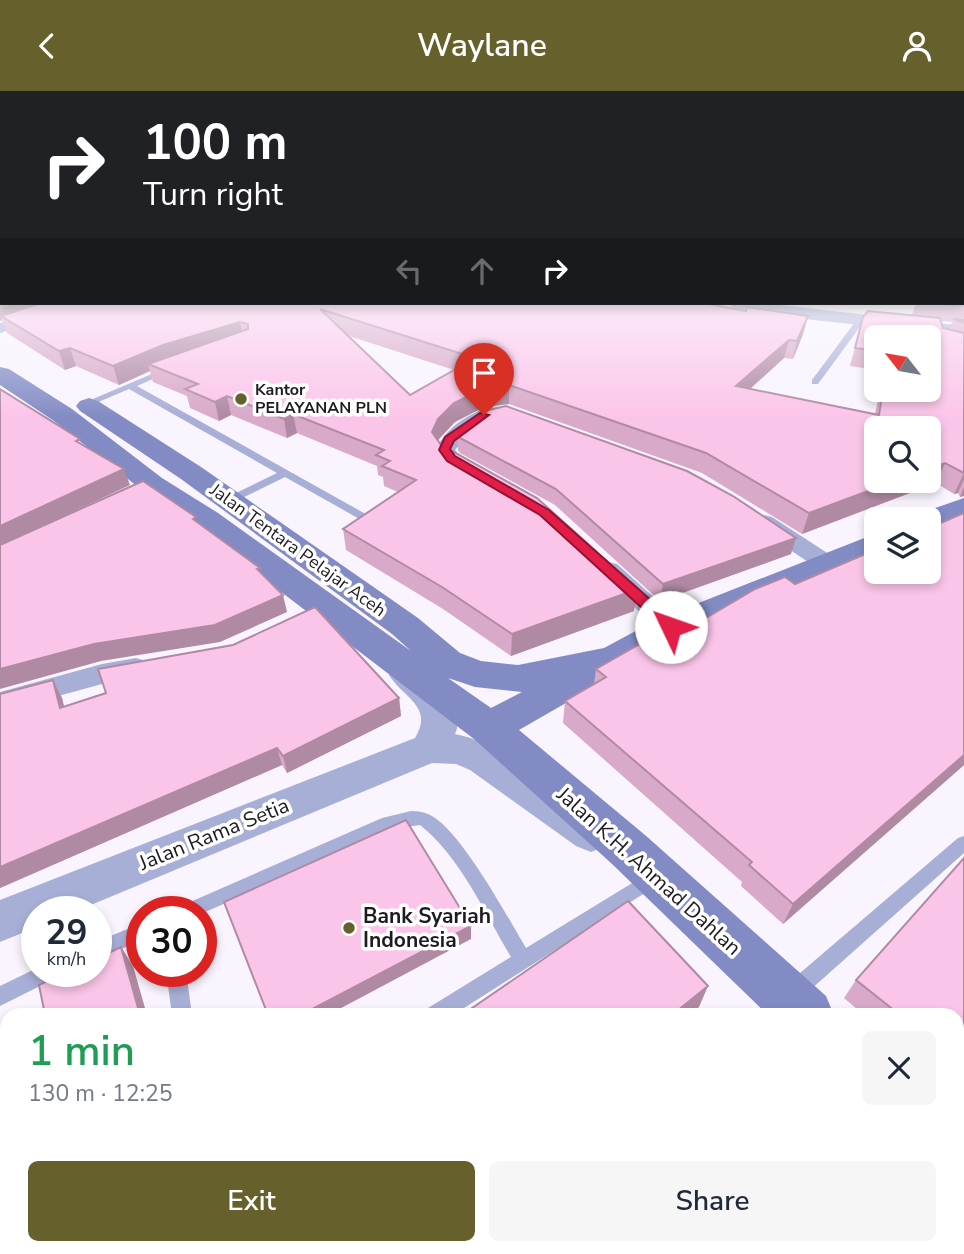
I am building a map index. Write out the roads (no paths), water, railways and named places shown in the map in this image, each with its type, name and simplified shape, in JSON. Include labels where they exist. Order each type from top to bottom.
[{"type":"main road","name":"Jalan Tentara Pelajar Aceh","points":[[0,347],[74,410],[142,488],[207,520],[310,613],[376,643],[489,728]]},
{"type":"main road","name":"Jalan Tentara Pelajar Aceh","points":[[5,381],[74,410],[228,501],[405,626],[447,661],[475,674],[518,679],[617,658]]},
{"type":"main road","points":[[941,516],[964,507]]},
{"type":"main road","points":[[489,728],[671,627],[864,548]]},
{"type":"main road","name":"Jalan K.H. Ahmad Dahlan","points":[[489,728],[643,863],[787,1008]]},
{"type":"street","points":[[0,328],[55,309]]},
{"type":"street","points":[[751,309],[868,321],[939,334],[964,331]]},
{"type":"street","points":[[868,321],[880,309]]},
{"type":"street","points":[[491,481],[451,459],[445,450],[449,439],[484,415],[508,412]]},
{"type":"street","points":[[749,513],[826,563]]},
{"type":"street","points":[[594,556],[671,627]]},
{"type":"street","points":[[376,643],[431,699],[438,712],[439,728],[429,748],[465,751],[486,760],[569,822],[643,863]]},
{"type":"street","points":[[0,702],[102,674],[164,663]]},
{"type":"street","name":"Jalan Rama Setia","points":[[0,921],[429,748]]},
{"type":"lane","points":[[815,382],[868,321]]},
{"type":"lane","points":[[74,410],[185,364]]},
{"type":"lane","points":[[130,386],[367,519]]},
{"type":"lane","points":[[228,501],[285,473]]},
{"type":"lane","points":[[217,899],[388,823],[415,818],[426,820],[447,841],[524,961]]},
{"type":"lane","points":[[789,1008],[964,843]]},
{"type":"lane","points":[[447,1008],[524,961],[643,863]]},
{"type":"lane","points":[[0,996],[21,986]]},
{"type":"lane","points":[[178,987],[181,1008]]},
{"type":"place","name":"Kantor PELAYANAN PLN","points":[[241,399]]},
{"type":"place","name":"Bank Syariah Indonesia","points":[[349,928]]}]
